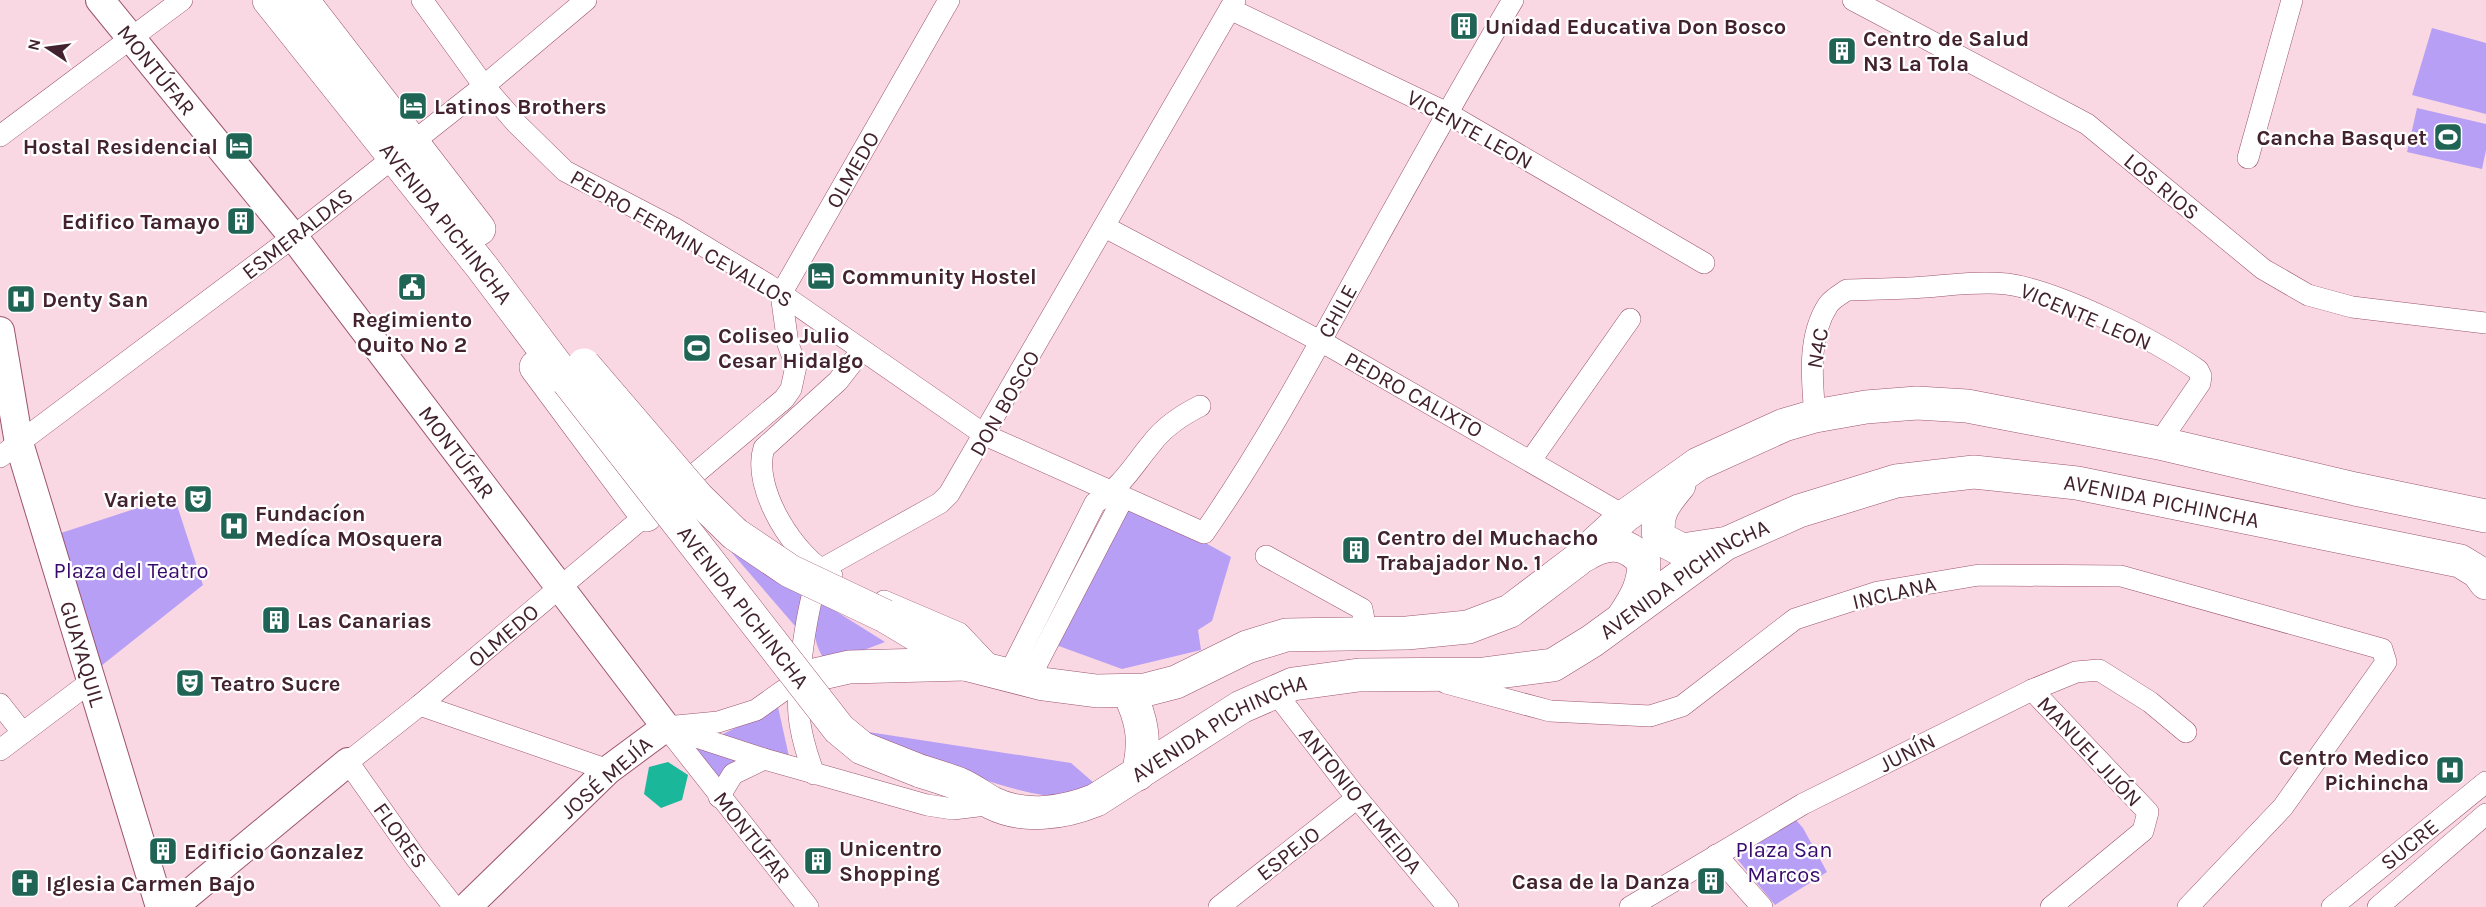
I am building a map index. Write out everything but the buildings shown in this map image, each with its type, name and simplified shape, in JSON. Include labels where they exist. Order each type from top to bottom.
[{"type":"main road","name":"AVENIDA PICHINCHA","points":[[269,0],[329,57],[403,150],[576,373],[839,729],[862,748],[961,785],[994,804],[1039,813],[1064,811],[1096,800],[1241,707],[1311,680],[1359,675],[1483,674],[1553,665],[1622,620],[1725,544],[1799,511],[1896,481],[1974,472],[2077,483],[2441,556],[2460,561],[2478,572],[2486,583]]},
{"type":"main road","name":"AVENIDA PICHINCHA","points":[[302,0],[329,57]]},
{"type":"main road","name":"AVENIDA PICHINCHA","points":[[403,150],[482,267],[536,341],[576,373],[735,534],[790,571],[999,672],[1096,691],[1128,692],[1176,682],[1247,647],[1286,635],[1366,635],[1468,627],[1486,622],[1510,611],[1576,561],[1625,516],[1698,464],[1784,425],[1866,406],[1896,404],[1967,406],[2159,442],[2355,489],[2486,516]]},
{"type":"main road","points":[[536,341],[536,369],[646,515]]},
{"type":"main road","points":[[1698,464],[1660,508],[1656,524],[1659,538],[1682,550],[1725,544]]},
{"type":"main road","points":[[1576,561],[1599,546],[1614,544],[1629,548],[1644,562],[1644,579],[1639,593],[1622,620]]},
{"type":"main road","points":[[801,678],[849,667],[999,672]]},
{"type":"main road","points":[[1128,692],[1143,730],[1144,746],[1138,774]]},
{"type":"street","name":"MONTÚFAR","points":[[100,0],[293,237],[719,797],[808,907]]},
{"type":"street","points":[[0,136],[182,0]]},
{"type":"street","name":"PEDRO FERMIN CEVALLOS","points":[[422,0],[484,86],[517,124],[565,171],[675,228],[781,294],[985,435],[1113,493]]},
{"type":"street","name":"ESMERALDAS","points":[[10,450],[293,237],[484,86],[586,0]]},
{"type":"street","name":"OLMEDO","points":[[173,907],[420,705],[784,399],[796,375],[796,366],[788,344],[781,294],[949,0]]},
{"type":"street","name":"CHILE","points":[[1113,493],[1204,532],[1243,476],[1513,0]]},
{"type":"street","name":"LOS RIOS","points":[[1853,0],[2087,124],[2263,269],[2308,295],[2352,307],[2486,323]]},
{"type":"street","points":[[2248,158],[2292,0]]},
{"type":"street","name":"VICENTE LEON","points":[[1233,4],[1447,113],[1704,262]]},
{"type":"street","name":"DON BOSCO","points":[[820,570],[940,502],[957,483],[1233,4]]},
{"type":"street","name":"PEDRO CALIXTO","points":[[1105,227],[1320,341],[1625,516]]},
{"type":"street","name":"VICENTE LEON","points":[[1847,290],[1981,283],[2009,284],[2078,308],[2152,342],[2198,370],[2200,383],[2159,442]]},
{"type":"street","name":"N4C","points":[[1815,416],[1811,368],[1819,326],[1829,303],[1847,290]]},
{"type":"street","points":[[788,344],[795,320],[805,313],[810,314]]},
{"type":"street","points":[[1531,460],[1630,319]]},
{"type":"street","name":"GUAYAQUIL","points":[[0,330],[10,450],[93,681],[160,907]]},
{"type":"street","points":[[862,350],[838,381],[764,448],[760,462],[762,481],[774,510],[794,541],[820,570],[959,633],[999,672],[1095,503],[1113,493],[1152,442],[1177,418],[1200,406]]},
{"type":"street","points":[[1266,556],[1362,609],[1366,635]]},
{"type":"street","points":[[814,774],[805,749],[799,715],[809,603],[820,570]]},
{"type":"street","name":"INCLANA","points":[[1419,675],[1550,711],[1650,716],[1682,706],[1795,619],[1878,592],[1979,575],[2121,576],[2382,649],[2386,662],[2283,807],[2188,907]]},
{"type":"street","name":"JUNÍN","points":[[1630,907],[1803,804],[2032,690],[2076,672],[2099,670],[2150,702],[2186,732]]},
{"type":"street","name":"JOSÉ MEJÍA","points":[[467,907],[608,770],[666,727],[718,722],[756,710],[801,678]]},
{"type":"street","points":[[0,750],[93,681]]},
{"type":"street","name":"MANUEL JIJÓN","points":[[2032,690],[2148,812],[2143,831],[2051,907]]},
{"type":"street","name":"ANTONIO ALMEIDA","points":[[1275,692],[1448,907]]},
{"type":"street","points":[[0,704],[22,732]]},
{"type":"street","points":[[420,705],[608,770]]},
{"type":"street","points":[[666,727],[814,774],[927,805],[953,809],[994,804]]},
{"type":"street","points":[[719,797],[733,774],[764,759]]},
{"type":"street","name":"FLORES","points":[[348,762],[454,907]]},
{"type":"street","name":"SUCRE","points":[[2332,907],[2486,782]]},
{"type":"street","name":"ESPEJO","points":[[1219,907],[1358,798]]},
{"type":"street","name":"SUCRE","points":[[2378,907],[2486,814]]},
{"type":"street","points":[[1716,855],[1762,907]]},
{"type":"green space","points":[[2432,28],[2486,43],[2486,114],[2412,95]]},
{"type":"green space","name":"Cancha Basquet","points":[[2417,108],[2486,124],[2486,150],[2482,169],[2407,152]]},
{"type":"green space","name":"Plaza del Teatro","points":[[174,496],[203,585],[101,666],[58,534]]},
{"type":"green space","points":[[1131,502],[1231,557],[1212,621],[1198,630],[1201,650],[1122,669],[1056,645]]},
{"type":"green space","points":[[714,532],[803,595],[801,633]]},
{"type":"green space","points":[[818,600],[885,642],[827,664],[818,648],[815,634]]},
{"type":"green space","points":[[778,707],[790,761],[721,735]]},
{"type":"green space","points":[[862,731],[1071,763],[1102,790],[1080,797],[1051,796],[1018,790],[948,766]]},
{"type":"green space","points":[[680,738],[749,761],[719,784]]},
{"type":"green space","name":"Plaza San Marcos","points":[[1796,820],[1803,828],[1827,872],[1775,905],[1733,854]]},
{"type":"shaded area","points":[[668,762],[688,775],[682,800],[661,808],[644,794],[649,767]]},
{"type":"place","name":"Unidad Educativa Don Bosco","points":[[1464,26]]},
{"type":"place","name":"Centro de Salud N3 La Tola","points":[[1842,51]]},
{"type":"place","name":"Latinos Brothers","points":[[413,106]]},
{"type":"place","name":"Cancha Basquet","points":[[2448,137]]},
{"type":"place","name":"Hostal Residencial","points":[[239,146]]},
{"type":"place","name":"Edifico Tamayo","points":[[241,221]]},
{"type":"place","name":"Community Hostel","points":[[821,276]]},
{"type":"place","name":"Regimiento Quito Nº 2","points":[[412,287]]},
{"type":"place","name":"Denty San","points":[[21,299]]},
{"type":"place","name":"Coliseo Julio Cesar Hidalgo","points":[[697,348]]},
{"type":"place","name":"Variete","points":[[198,499]]},
{"type":"place","name":"Fundacíon Medíca MOsquera","points":[[234,526]]},
{"type":"place","name":"Centro del Muchacho Trabajador No. 1","points":[[1356,550]]},
{"type":"place","name":"Las Canarias","points":[[276,620]]},
{"type":"place","name":"Teatro Sucre","points":[[190,683]]},
{"type":"place","name":"Centro Medico Pichincha","points":[[2450,770]]},
{"type":"place","name":"Edificio Gonzalez","points":[[163,851]]},
{"type":"place","name":"Unicentro Shopping","points":[[818,861]]},
{"type":"place","name":"Casa de la Danza","points":[[1711,881]]},
{"type":"place","name":"Iglesia Carmen Bajo","points":[[25,883]]}]
